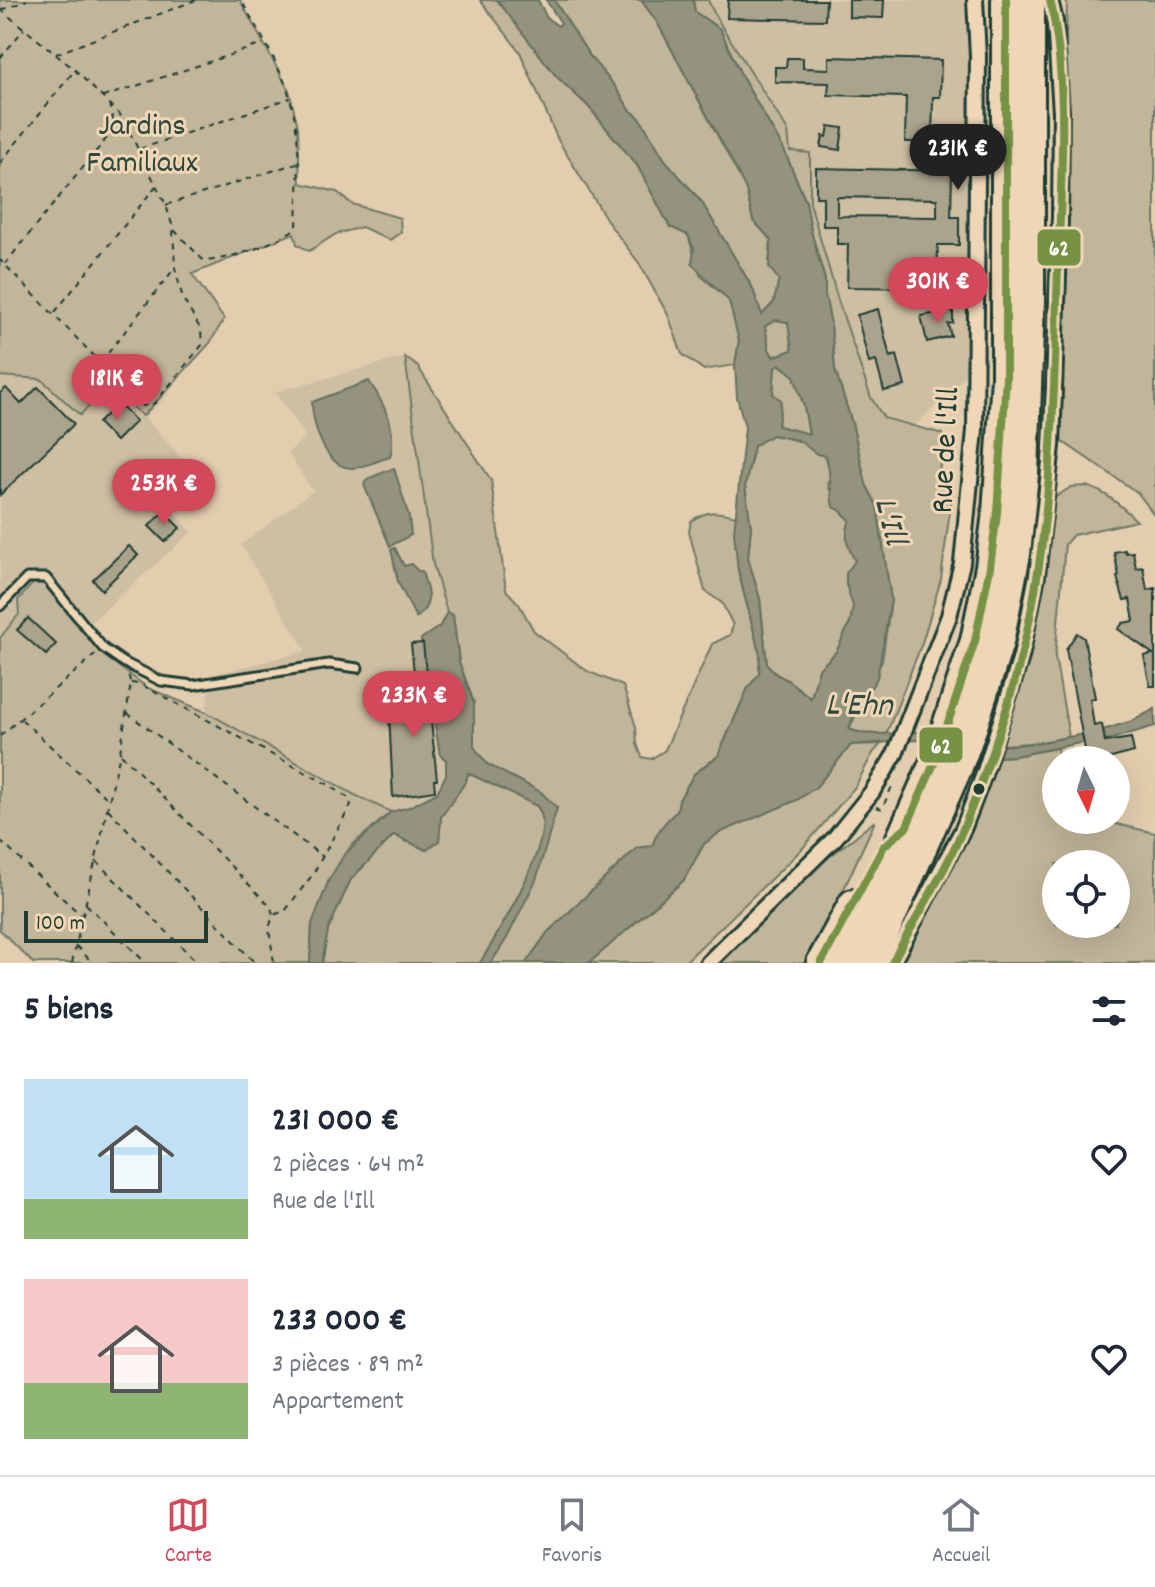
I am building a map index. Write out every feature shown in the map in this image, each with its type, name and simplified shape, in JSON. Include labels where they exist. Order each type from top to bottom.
[{"type":"highway","points":[[992,0],[996,142],[1006,169]]},
{"type":"highway","points":[[974,725],[975,641],[997,513],[1006,378],[1006,0]]},
{"type":"highway","points":[[871,963],[959,767],[974,725],[999,642],[1016,554],[1024,474],[1030,301],[1030,0]]},
{"type":"highway","points":[[1030,301],[1040,286],[1041,271],[1047,166],[1049,0]]},
{"type":"highway","points":[[821,963],[884,846],[906,828],[959,767]]},
{"type":"highway","points":[[846,963],[906,828]]},
{"type":"street","name":"Rue de l'Ill","points":[[708,963],[835,838],[872,792],[895,754],[914,711],[949,616],[962,563],[975,430],[978,56],[975,0]]},
{"type":"street","points":[[892,963],[964,827],[959,767],[974,725],[1021,657],[1037,575],[1052,446],[1061,112],[1055,21],[1049,0]]},
{"type":"lane","points":[[0,606],[27,578],[46,578],[103,648],[161,681],[193,685],[329,664],[358,668]]},
{"type":"path","points":[[1,10],[27,0]]},
{"type":"path","points":[[56,54],[196,0]]},
{"type":"path","points":[[173,228],[204,261],[218,260],[285,237],[297,227],[298,162],[291,98],[241,0]]},
{"type":"path","points":[[0,260],[143,406],[155,403],[202,345],[201,330],[183,299],[175,268],[173,228],[166,205],[122,117],[75,70],[1,10]]},
{"type":"path","points":[[0,58],[24,28]]},
{"type":"path","points":[[103,97],[264,43]]},
{"type":"path","points":[[0,163],[75,70]]},
{"type":"path","points":[[140,149],[291,98]]},
{"type":"path","points":[[5,265],[110,134],[113,120],[109,103]]},
{"type":"path","points":[[166,205],[298,162]]},
{"type":"path","points":[[53,314],[157,185]]},
{"type":"path","points":[[100,362],[175,268]]},
{"type":"path","points":[[0,736],[103,648]]},
{"type":"path","points":[[72,963],[127,713],[131,683],[123,662]]},
{"type":"path","points":[[131,683],[140,684],[348,798],[351,805],[323,857],[285,911],[273,915]]},
{"type":"path","points":[[127,713],[323,857]]},
{"type":"path","points":[[20,718],[109,800]]},
{"type":"path","points":[[120,753],[271,907],[273,915],[269,929],[274,963]]},
{"type":"path","points":[[887,798],[895,780]]},
{"type":"path","points":[[107,808],[255,963]]},
{"type":"path","points":[[0,841],[82,917]]},
{"type":"path","points":[[95,861],[198,963]]},
{"type":"path","points":[[85,903],[146,963]]},
{"type":"path","points":[[76,946],[93,963]]},
{"type":"shaded area","points":[[708,0],[972,0],[971,370],[914,427],[883,418],[871,398],[810,202],[809,153],[790,151],[788,130]]},
{"type":"shaded area","points":[[405,357],[433,564],[447,612],[440,626],[421,639],[440,755],[446,760],[446,775],[437,793],[391,812],[206,712],[212,675],[306,651],[241,545],[313,491],[288,453],[306,436],[275,392]]},
{"type":"shaded area","points":[[0,376],[41,379],[80,414],[109,387],[143,416],[194,472],[165,501],[192,532],[84,628],[19,614],[0,638]]},
{"type":"green space","name":"Jardins Familiaux","points":[[0,0],[240,0],[289,90],[298,127],[300,183],[337,192],[352,204],[400,218],[401,232],[390,240],[362,227],[336,234],[309,251],[297,244],[294,233],[192,274],[224,319],[210,343],[143,416],[109,387],[80,415],[41,379],[0,376]]},
{"type":"green space","points":[[480,0],[497,0],[557,77],[588,106],[637,165],[670,227],[688,235],[700,275],[730,301],[739,341],[735,365],[704,370],[682,354],[668,315],[639,263],[610,225],[558,140],[520,52]]},
{"type":"green space","points":[[554,0],[641,0],[657,22],[746,189],[753,220],[771,240],[769,267],[779,279],[774,302],[762,315],[752,287],[701,201],[665,160],[639,117],[630,110],[591,58]]},
{"type":"green space","points":[[693,0],[708,0],[788,131],[790,151],[810,153],[810,203],[871,398],[884,418],[943,434],[938,485],[953,486],[941,579],[922,643],[886,735],[864,735],[849,729],[882,661],[891,600],[877,506],[866,484],[852,423],[835,370],[825,280],[806,202],[784,150],[742,77],[720,29],[695,12]]},
{"type":"green space","points":[[1067,0],[1155,0],[1155,516],[1138,493],[1056,440]]},
{"type":"green space","points":[[776,320],[788,322],[792,350],[774,357],[769,350],[765,326]]},
{"type":"green space","points":[[405,357],[418,367],[491,480],[506,590],[519,604],[534,631],[587,671],[623,686],[642,757],[651,759],[665,750],[712,644],[730,635],[733,625],[722,603],[705,591],[689,532],[691,521],[712,512],[736,516],[738,570],[760,655],[759,674],[748,688],[718,756],[694,774],[679,800],[677,811],[662,827],[652,846],[637,848],[548,932],[526,963],[491,963],[557,808],[487,764],[474,747],[474,703],[459,662],[453,616],[447,612],[433,564]]},
{"type":"green space","points":[[779,364],[794,376],[809,434],[778,426],[781,401],[773,394],[775,367]]},
{"type":"green space","points":[[772,435],[815,448],[822,455],[829,473],[828,486],[840,510],[850,520],[847,541],[855,561],[846,584],[854,606],[850,623],[836,652],[819,669],[811,699],[767,664],[760,599],[748,558],[751,527],[745,486],[754,446]]},
{"type":"green space","points":[[1086,486],[1107,496],[1137,521],[1073,535],[1065,544],[1055,657],[1069,737],[1003,745],[1032,622],[1051,500],[1071,487]]},
{"type":"green space","points":[[35,581],[43,583],[106,657],[148,688],[206,712],[391,812],[351,846],[329,880],[312,924],[310,963],[33,963],[0,930],[0,638],[19,614],[18,600]]},
{"type":"green space","points":[[881,744],[855,787],[802,849],[684,963],[589,963],[683,881],[704,844],[719,833],[816,787],[851,745]]},
{"type":"green space","points":[[1042,751],[1042,834],[1130,834],[1130,827],[1155,833],[1155,963],[901,963],[967,839],[996,757]]},
{"type":"green space","points":[[468,773],[538,806],[543,818],[542,833],[530,871],[480,963],[322,963],[328,930],[351,879],[394,835],[406,842],[439,841],[441,817],[466,781]]},
{"type":"green space","points":[[875,821],[810,963],[721,963],[815,868]]},
{"type":"water","name":"L'Ehn","points":[[497,0],[538,0],[547,18],[558,26],[561,23],[546,0],[554,0],[591,58],[630,110],[639,117],[665,160],[701,201],[752,287],[762,315],[774,302],[779,280],[769,267],[771,240],[753,220],[746,189],[657,22],[641,0],[693,0],[695,12],[720,29],[742,77],[784,150],[806,202],[825,280],[835,370],[852,423],[866,484],[877,506],[891,600],[877,678],[849,729],[875,734],[925,732],[978,744],[1004,746],[1083,734],[1085,742],[1042,746],[1042,751],[996,757],[917,740],[851,745],[816,787],[797,800],[719,833],[704,844],[683,881],[589,963],[526,963],[548,932],[637,848],[652,846],[662,827],[677,811],[679,800],[694,774],[718,756],[748,688],[759,674],[760,655],[738,570],[734,532],[745,427],[737,397],[735,365],[739,341],[729,301],[692,264],[694,249],[688,235],[670,227],[637,165],[588,106],[557,77]],"holes":[[[776,320],[788,322],[792,350],[773,357],[765,326]],[[779,364],[794,376],[809,434],[778,426],[781,400],[773,394],[775,368]],[[772,435],[798,440],[817,454],[826,456],[833,507],[850,520],[847,541],[855,561],[846,573],[853,606],[850,623],[836,652],[819,669],[811,698],[776,674],[767,664],[760,599],[748,558],[751,527],[745,486],[754,446]]]},
{"type":"water","points":[[369,381],[391,427],[390,457],[353,468],[343,466],[322,444],[314,422],[312,402]]},
{"type":"water","points":[[394,468],[409,517],[411,535],[390,546],[364,485],[367,479]]},
{"type":"water","points":[[395,548],[404,566],[411,564],[422,571],[428,602],[416,618],[398,582],[391,549]]},
{"type":"water","points":[[447,612],[453,615],[459,662],[474,704],[474,747],[487,764],[541,792],[557,808],[536,880],[491,963],[480,963],[530,871],[542,833],[542,818],[537,806],[468,773],[466,781],[441,817],[439,841],[426,850],[394,835],[351,879],[328,930],[322,963],[310,963],[312,924],[329,880],[344,855],[391,812],[437,793],[446,775],[446,760],[440,755],[421,639],[440,626]]},
{"type":"water","points":[[1155,709],[1155,726],[1105,741],[1103,730],[1132,721]]},
{"type":"building","points":[[728,0],[826,0],[825,20],[727,18]]},
{"type":"building","points":[[849,0],[884,0],[883,18],[849,17]]},
{"type":"building","points":[[829,57],[941,60],[940,97],[933,97],[932,142],[905,142],[906,97],[828,95],[829,83],[775,82],[775,67],[786,67],[787,58],[803,58],[803,68],[829,69]]},
{"type":"building","points":[[829,126],[843,128],[840,150],[821,147]]},
{"type":"building","points":[[816,168],[952,171],[951,217],[959,217],[959,245],[938,245],[937,288],[847,287],[848,244],[837,244],[837,226],[823,226],[823,197],[816,197]],"holes":[[[837,197],[937,199],[937,217],[837,216]]]},
{"type":"building","points":[[878,309],[890,357],[897,355],[905,386],[884,391],[876,361],[869,363],[857,315]]},
{"type":"building","points":[[953,310],[953,323],[948,324],[951,336],[927,342],[921,316]]},
{"type":"building","points":[[38,387],[74,424],[0,495],[0,393],[6,388],[21,404]]},
{"type":"building","points":[[118,403],[136,421],[116,441],[98,423]]},
{"type":"building","points":[[164,512],[180,528],[165,542],[149,526]]},
{"type":"building","points":[[129,546],[138,555],[102,590],[93,580]]},
{"type":"building","points":[[1125,550],[1126,553],[1133,552],[1136,568],[1143,567],[1147,590],[1155,588],[1155,686],[1150,686],[1144,656],[1153,654],[1118,629],[1123,623],[1134,621],[1130,599],[1124,600],[1117,577],[1114,552]]},
{"type":"building","points":[[28,618],[56,644],[46,655],[17,630]]},
{"type":"building","points":[[1077,633],[1084,638],[1095,698],[1090,699],[1094,726],[1102,724],[1105,742],[1131,738],[1134,752],[1130,753],[1130,746],[1084,746],[1066,649]]},
{"type":"building","points":[[423,643],[437,780],[434,780],[435,791],[393,797],[389,712],[418,711],[411,644]]},
{"type":"transit line","name":"62","points":[[821,963],[884,846],[906,828],[936,759],[975,641],[990,567],[997,513],[1006,378],[1006,0]]},
{"type":"transit line","name":"62","points":[[892,963],[949,859],[981,783],[1015,678],[1040,561],[1053,413],[1062,167],[1060,63],[1050,0]]},
{"type":"water label","name":"L'Ill","points":[[893,520]]}]
